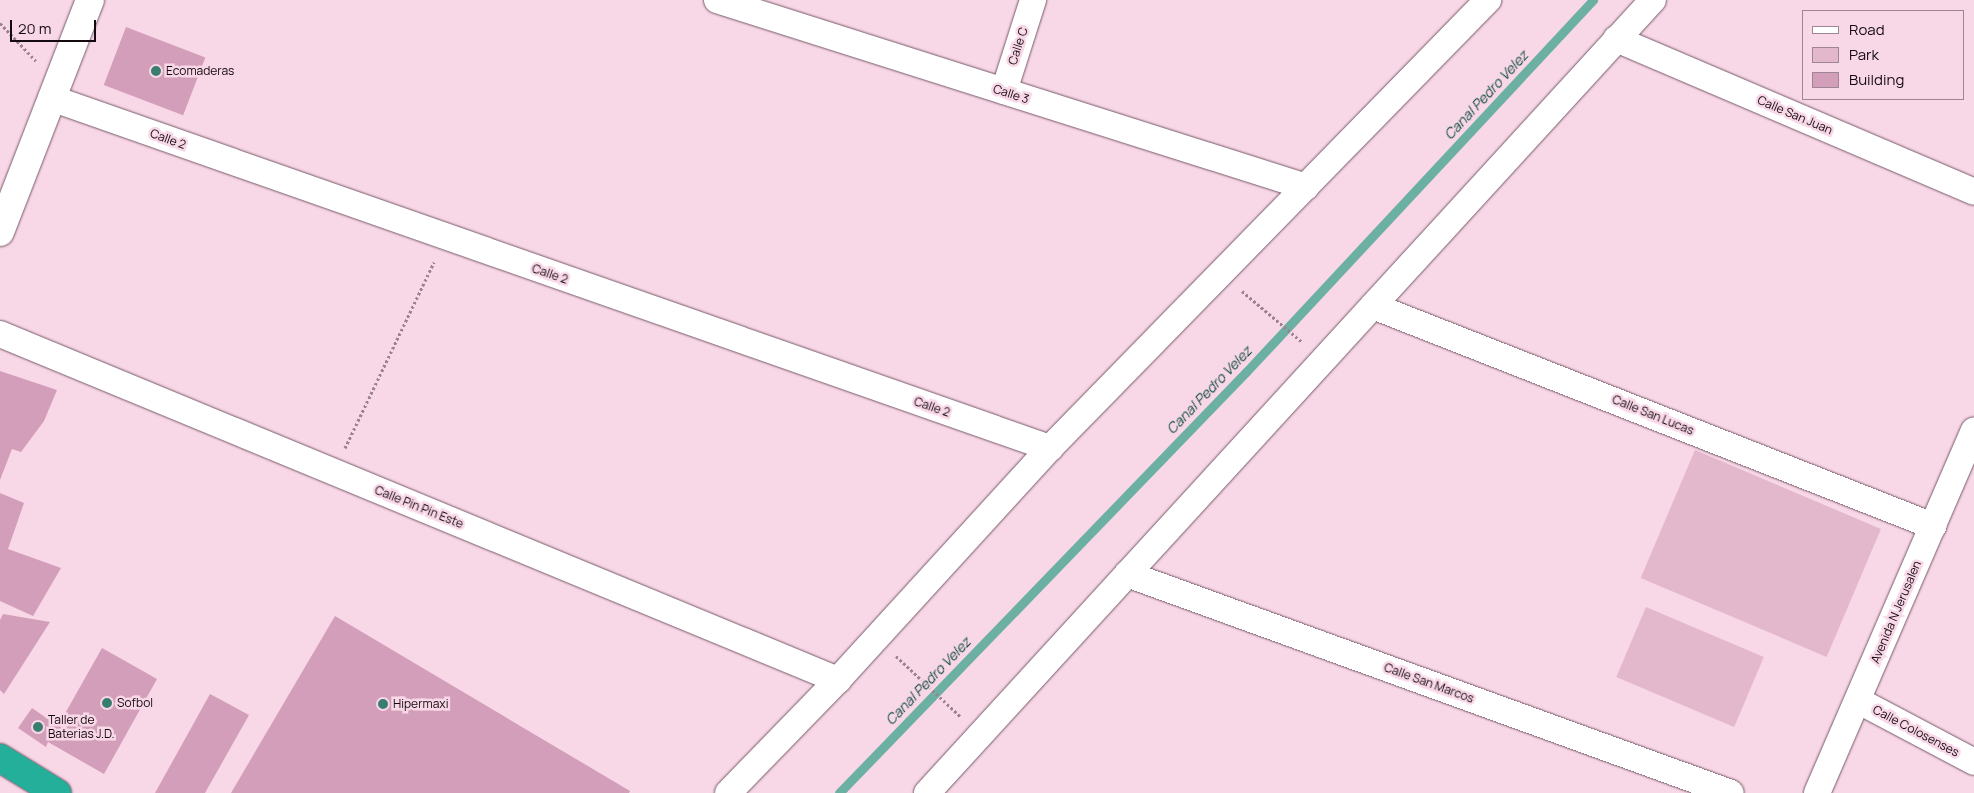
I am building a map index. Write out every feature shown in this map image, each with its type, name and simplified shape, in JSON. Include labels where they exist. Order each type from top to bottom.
[{"type":"highway","points":[[0,758],[57,793]]},
{"type":"main road","points":[[0,232],[90,0]]},
{"type":"street","name":"Calle C","points":[[1004,91],[1033,0]]},
{"type":"street","points":[[728,793],[838,680],[1050,448],[1488,0]]},
{"type":"street","points":[[926,793],[1653,0]]},
{"type":"street","name":"Calle 3","points":[[728,2],[1306,187]]},
{"type":"street","name":"Calle San Juan","points":[[1616,39],[1974,192]]},
{"type":"street","name":"Calle 2","points":[[54,91],[445,238],[1050,448]]},
{"type":"street","name":"Calle San Lucas","points":[[1373,306],[1933,526]]},
{"type":"street","name":"Calle Pin Pin Este","points":[[0,334],[838,680]]},
{"type":"street","name":"Avenida N Jerusalen","points":[[1817,793],[1859,701],[1974,431]]},
{"type":"street","name":"Calle San Marcos","points":[[1127,574],[1732,793]]},
{"type":"street","name":"Calle Colosenses","points":[[1859,701],[1974,762]]},
{"type":"path","points":[[0,23],[54,91]]},
{"type":"path","points":[[333,472],[445,238]]},
{"type":"path","points":[[1244,293],[1307,346]]},
{"type":"path","points":[[893,654],[960,716]]},
{"type":"green space","points":[[1695,450],[1881,529],[1827,657],[1641,578]]},
{"type":"green space","points":[[1646,607],[1764,657],[1734,727],[1616,677]]},
{"type":"building","name":"Ecomaderas","points":[[126,27],[205,57],[183,115],[104,85]]},
{"type":"building","points":[[0,371],[57,390],[44,421],[21,452],[12,449],[0,480]]},
{"type":"building","points":[[0,493],[24,503],[8,549],[61,568],[33,616],[0,601]]},
{"type":"building","points":[[3,614],[50,622],[4,694],[0,690],[0,620]]},
{"type":"building","name":"Hipermaxi","points":[[335,616],[630,791],[629,793],[231,793]]},
{"type":"building","name":"Sofbol","points":[[102,648],[157,679],[104,774],[48,742],[46,747],[18,728],[32,708],[58,726]]},
{"type":"building","points":[[210,694],[249,715],[205,793],[155,793]]},
{"type":"waterway","name":"Canal Pedro Velez","points":[[839,793],[1246,372],[1593,0]]},
{"type":"place","name":"Ecomaderas","points":[[156,71]]},
{"type":"place","name":"Sofbol","points":[[107,703]]},
{"type":"place","name":"Hipermaxi","points":[[383,704]]},
{"type":"place","name":"Taller de Baterias J.D.","points":[[38,727]]}]
